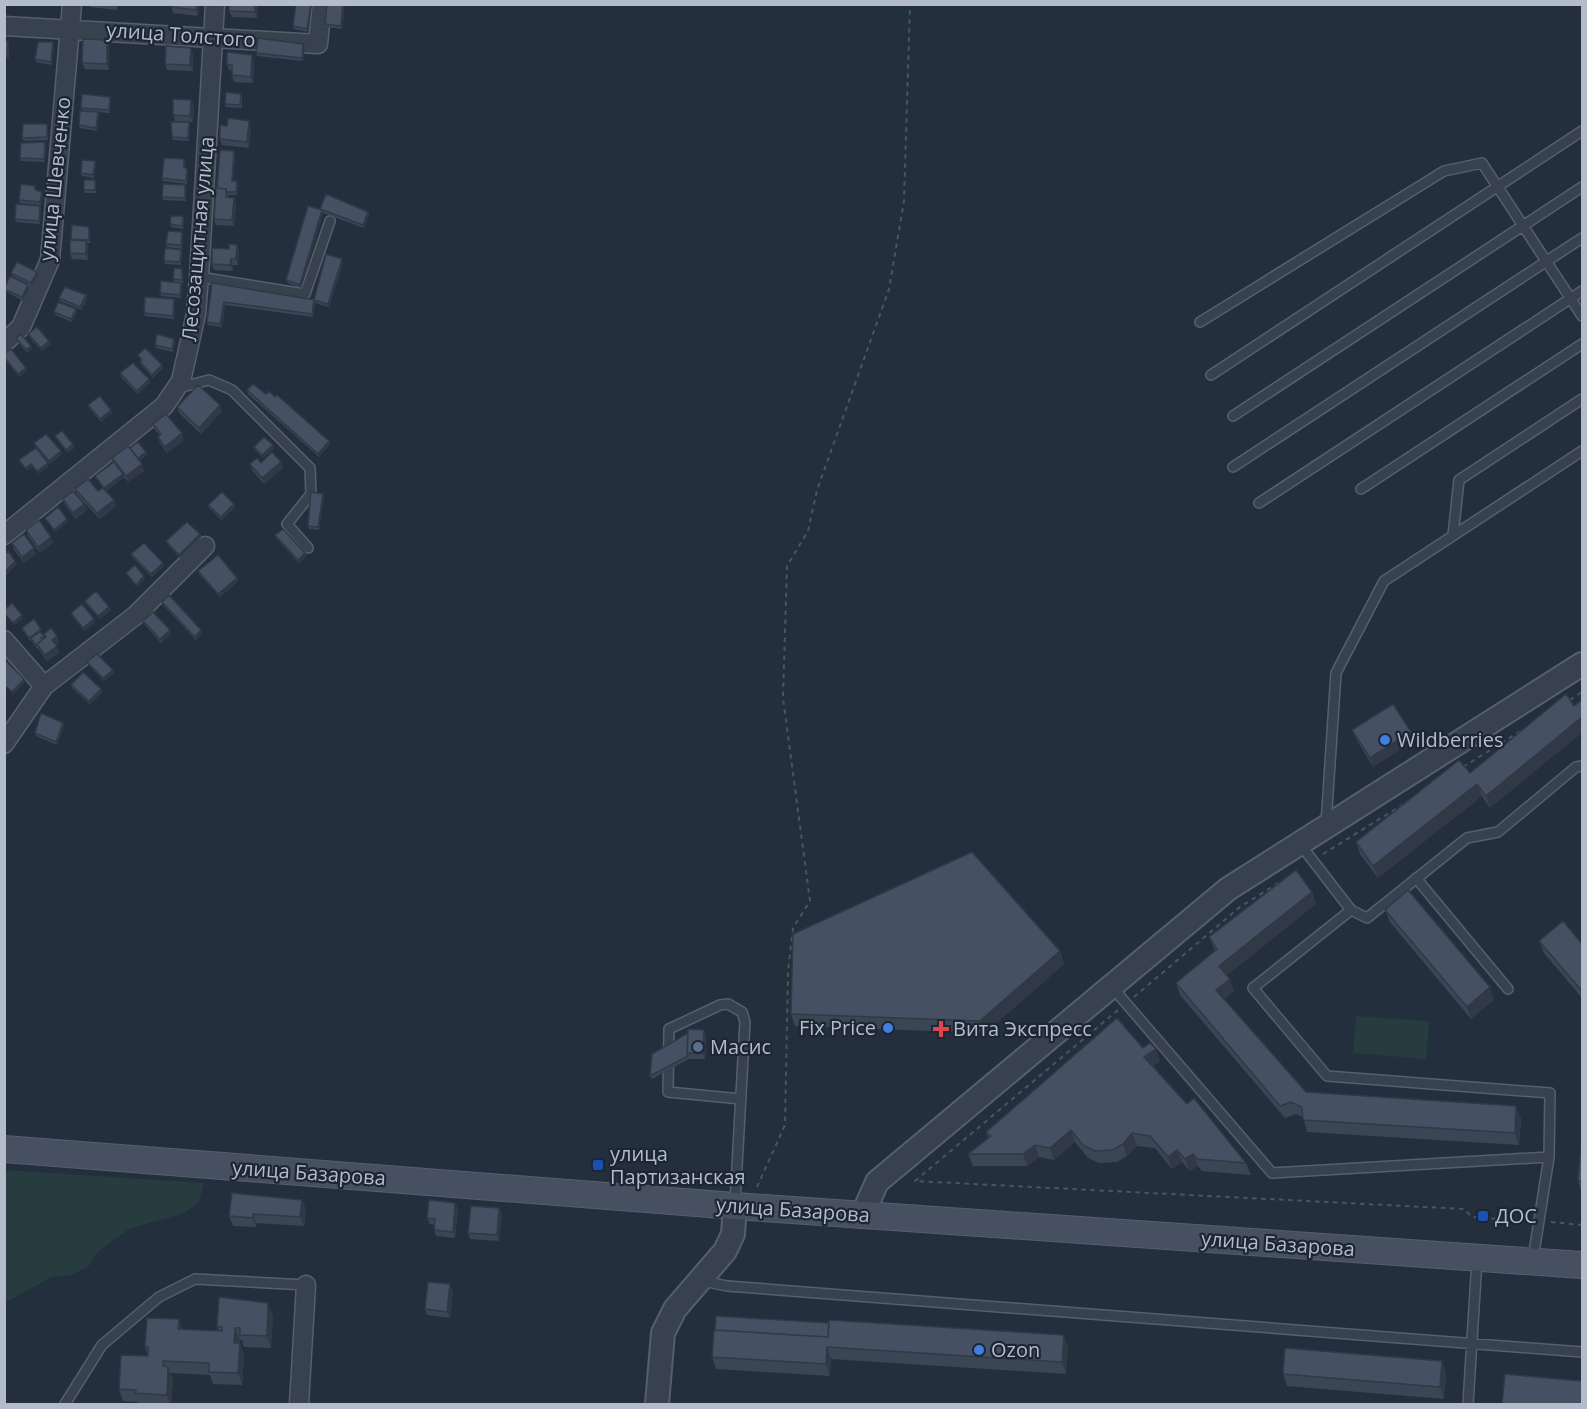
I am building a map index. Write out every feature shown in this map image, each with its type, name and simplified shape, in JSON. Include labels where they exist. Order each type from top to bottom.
[{"type":"main road","name":"улица Базарова","points":[[4,1149],[862,1216],[1582,1265]]},
{"type":"street","name":"улица Шевченко","points":[[4,343],[21,327],[50,261],[72,4]]},
{"type":"street","name":"Лесозащитная улица","points":[[4,535],[164,406],[182,381],[193,325],[199,277],[214,4]]},
{"type":"street","name":"улица Толстого","points":[[4,26],[213,36],[318,44],[322,4]]},
{"type":"street","points":[[4,744],[44,686],[136,615],[206,546]]},
{"type":"street","points":[[4,640],[44,686]]},
{"type":"street","points":[[862,1216],[877,1182],[1119,995],[1228,889],[1306,852],[1326,827],[1582,664]]},
{"type":"street","points":[[657,1404],[663,1333],[675,1309],[725,1251],[741,1207]]},
{"type":"street","points":[[299,1404],[306,1285]]},
{"type":"lane","points":[[1211,375],[1582,131]]},
{"type":"lane","points":[[1200,322],[1444,171],[1482,162],[1582,316]]},
{"type":"lane","points":[[1233,416],[1582,187]]},
{"type":"lane","points":[[199,277],[305,294],[330,221]]},
{"type":"lane","points":[[1233,468],[1582,238]]},
{"type":"lane","points":[[1259,502],[1582,291]]},
{"type":"lane","points":[[1361,489],[1582,344]]},
{"type":"lane","points":[[176,389],[209,380],[232,390],[310,468],[311,494],[286,524],[308,548]]},
{"type":"lane","points":[[1453,536],[1459,480],[1582,399]]},
{"type":"lane","points":[[1326,827],[1336,673],[1384,581],[1582,451]]},
{"type":"lane","points":[[1306,852],[1351,910],[1367,918],[1467,838],[1498,832],[1576,767],[1582,766]]},
{"type":"lane","points":[[1416,878],[1508,989]]},
{"type":"lane","points":[[1351,910],[1253,988],[1327,1076],[1550,1093],[1549,1157],[1533,1262]]},
{"type":"lane","points":[[1119,995],[1272,1173],[1549,1157]]},
{"type":"lane","points":[[741,1099],[669,1092],[669,1029],[720,1005],[728,1004],[742,1012],[746,1022],[741,1099],[741,1207]]},
{"type":"lane","points":[[1468,1404],[1477,1258]]},
{"type":"lane","points":[[65,1404],[102,1345],[159,1297],[195,1279],[306,1285]]},
{"type":"lane","points":[[701,1281],[738,1287],[1582,1352]]},
{"type":"path","points":[[741,1207],[785,1125],[788,972],[793,928],[810,901],[783,698],[787,566],[808,531],[818,490],[889,289],[904,201],[909,4]]},
{"type":"path","points":[[1565,703],[1582,692]]},
{"type":"path","points":[[1456,771],[1526,728]]},
{"type":"path","points":[[1415,796],[1306,852],[1240,907],[1119,995],[915,1181],[1464,1209],[1472,1216],[1582,1225]]},
{"type":"green space","points":[[1356,1016],[1429,1021],[1426,1059],[1353,1053]]},
{"type":"green space","points":[[5,1170],[204,1183],[199,1202],[184,1213],[129,1229],[99,1251],[88,1267],[71,1275],[51,1277],[5,1303]]},
{"type":"building","points":[[171,4],[197,4],[196,10],[171,7]]},
{"type":"building","points":[[229,4],[255,4],[255,12],[229,11]]},
{"type":"building","points":[[296,4],[311,4],[307,29],[293,26]]},
{"type":"building","points":[[327,4],[343,4],[341,26],[325,24]]},
{"type":"building","points":[[258,38],[303,44],[302,58],[256,53]]},
{"type":"building","points":[[83,39],[107,40],[107,64],[82,63]]},
{"type":"building","points":[[4,41],[8,41],[7,57],[4,57]]},
{"type":"building","points":[[38,42],[53,42],[51,62],[35,59]]},
{"type":"building","points":[[166,46],[191,48],[190,65],[165,64]]},
{"type":"building","points":[[227,52],[252,55],[251,77],[232,75],[232,65],[227,64]]},
{"type":"building","points":[[226,92],[241,94],[240,105],[225,104]]},
{"type":"building","points":[[82,94],[110,97],[109,110],[81,108]]},
{"type":"building","points":[[173,99],[191,100],[190,116],[173,115]]},
{"type":"building","points":[[80,111],[98,112],[96,128],[79,125]]},
{"type":"building","points":[[228,118],[249,121],[247,142],[220,139],[220,125],[227,126]]},
{"type":"building","points":[[171,122],[189,122],[188,138],[172,137]]},
{"type":"building","points":[[23,124],[47,124],[47,137],[22,138]]},
{"type":"building","points":[[45,142],[44,159],[20,158],[21,143]]},
{"type":"building","points":[[220,150],[234,151],[232,181],[237,181],[236,192],[227,192],[226,189],[217,188]]},
{"type":"building","points":[[164,158],[184,159],[184,168],[187,168],[186,181],[162,178]]},
{"type":"building","points":[[82,160],[95,161],[93,175],[81,173]]},
{"type":"building","points":[[84,180],[95,180],[95,190],[84,190]]},
{"type":"building","points":[[21,184],[35,186],[35,190],[42,192],[40,202],[19,200]]},
{"type":"building","points":[[163,184],[185,185],[185,198],[162,197]]},
{"type":"building","points":[[216,188],[226,189],[226,197],[234,198],[232,220],[214,219]]},
{"type":"building","points":[[326,194],[368,212],[363,225],[320,209]]},
{"type":"building","points":[[16,204],[40,206],[39,221],[15,219]]},
{"type":"building","points":[[308,206],[322,210],[300,285],[286,280]]},
{"type":"building","points":[[171,216],[183,216],[182,226],[170,224]]},
{"type":"building","points":[[72,225],[89,227],[89,240],[71,239]]},
{"type":"building","points":[[168,231],[182,232],[181,245],[166,244]]},
{"type":"building","points":[[70,240],[86,241],[86,254],[70,253]]},
{"type":"building","points":[[229,244],[237,245],[236,259],[231,259],[230,265],[212,264],[212,248],[229,249]]},
{"type":"building","points":[[165,248],[181,250],[180,262],[164,261]]},
{"type":"building","points":[[326,254],[342,259],[328,304],[314,300]]},
{"type":"building","points":[[17,262],[37,272],[31,283],[11,273]]},
{"type":"building","points":[[174,268],[182,269],[182,280],[173,279]]},
{"type":"building","points":[[10,276],[28,285],[22,297],[4,289]]},
{"type":"building","points":[[161,281],[181,283],[180,295],[160,293]]},
{"type":"building","points":[[212,283],[314,300],[312,314],[224,302],[220,324],[207,322]]},
{"type":"building","points":[[65,287],[86,295],[80,307],[59,298]]},
{"type":"building","points":[[145,297],[174,299],[173,316],[144,313]]},
{"type":"building","points":[[58,302],[76,309],[71,319],[54,312]]},
{"type":"building","points":[[37,327],[49,341],[41,348],[28,334]]},
{"type":"building","points":[[21,334],[31,346],[26,350],[16,338]]},
{"type":"building","points":[[157,334],[174,339],[172,349],[155,345]]},
{"type":"building","points":[[145,348],[162,365],[152,375],[140,362],[142,360],[138,355]]},
{"type":"building","points":[[11,349],[26,368],[18,374],[4,357],[4,354]]},
{"type":"building","points":[[133,363],[149,379],[137,391],[120,373]]},
{"type":"building","points":[[253,384],[266,394],[269,391],[275,397],[277,395],[329,441],[318,454],[247,390]]},
{"type":"building","points":[[198,385],[220,405],[199,428],[177,407]]},
{"type":"building","points":[[100,396],[111,410],[100,419],[88,405]]},
{"type":"building","points":[[166,414],[182,433],[165,447],[158,437],[161,434],[153,424]]},
{"type":"building","points":[[62,431],[73,444],[66,450],[55,436]]},
{"type":"building","points":[[46,434],[61,451],[49,461],[34,443]]},
{"type":"building","points":[[264,437],[273,445],[262,455],[254,447]]},
{"type":"building","points":[[138,442],[146,452],[138,458],[130,448]]},
{"type":"building","points":[[128,446],[142,464],[126,476],[112,458]]},
{"type":"building","points":[[36,448],[48,463],[37,471],[31,464],[25,468],[19,460]]},
{"type":"building","points":[[272,452],[281,462],[262,478],[250,464],[257,458],[261,463]]},
{"type":"building","points":[[114,462],[123,474],[104,488],[95,476]]},
{"type":"building","points":[[88,479],[98,491],[103,488],[114,500],[97,513],[75,489]]},
{"type":"building","points":[[73,491],[84,504],[73,513],[63,499]]},
{"type":"building","points":[[222,492],[234,504],[221,517],[208,505]]},
{"type":"building","points":[[311,492],[323,494],[318,527],[308,526]]},
{"type":"building","points":[[58,507],[67,519],[54,530],[45,518]]},
{"type":"building","points":[[39,520],[51,537],[38,547],[26,530]]},
{"type":"building","points":[[187,522],[200,534],[179,555],[166,541]]},
{"type":"building","points":[[283,529],[305,553],[298,560],[275,535]]},
{"type":"building","points":[[24,534],[34,548],[22,557],[12,543]]},
{"type":"building","points":[[144,543],[163,563],[151,574],[131,554]]},
{"type":"building","points":[[8,551],[15,561],[4,573],[4,554]]},
{"type":"building","points":[[218,555],[237,578],[218,594],[198,571]]},
{"type":"building","points":[[135,565],[144,576],[136,585],[126,573]]},
{"type":"building","points":[[96,591],[109,607],[98,616],[85,601]]},
{"type":"building","points":[[169,595],[201,630],[195,637],[162,602]]},
{"type":"building","points":[[12,603],[22,615],[13,623],[4,613],[4,610]]},
{"type":"building","points":[[82,604],[94,619],[83,628],[71,613]]},
{"type":"building","points":[[153,612],[170,630],[160,639],[143,621]]},
{"type":"building","points":[[34,619],[41,629],[29,638],[22,628]]},
{"type":"building","points":[[51,628],[57,636],[52,640],[57,646],[45,655],[37,644],[46,637],[44,634]]},
{"type":"building","points":[[40,632],[44,636],[36,646],[31,638]]},
{"type":"building","points":[[97,654],[113,670],[103,678],[87,662]]},
{"type":"building","points":[[6,661],[24,679],[12,692],[4,685],[4,663]]},
{"type":"building","points":[[83,672],[101,689],[89,701],[71,685]]},
{"type":"building","points":[[1566,694],[1574,706],[1582,700],[1582,717],[1486,796],[1477,784],[1373,866],[1356,842],[1459,760],[1470,773]]},
{"type":"building","name":"Wildberries","points":[[1393,704],[1411,732],[1370,758],[1352,730]]},
{"type":"building","points":[[41,713],[63,723],[56,742],[35,733]]},
{"type":"building","points":[[972,852],[1060,951],[980,1021],[791,1014],[793,934]]},
{"type":"building","points":[[1296,870],[1312,892],[1219,966],[1230,979],[1216,990],[1306,1092],[1516,1106],[1515,1133],[1303,1120],[1302,1107],[1291,1102],[1280,1106],[1176,983],[1217,949],[1209,937]]},
{"type":"building","points":[[1408,890],[1490,987],[1467,1007],[1385,910]]},
{"type":"building","points":[[1563,921],[1582,944],[1582,991],[1539,941]]},
{"type":"building","points":[[1117,1018],[1143,1048],[1150,1043],[1156,1049],[1144,1057],[1187,1104],[1194,1098],[1246,1163],[1197,1159],[1193,1154],[1185,1159],[1177,1150],[1168,1157],[1150,1136],[1132,1133],[1123,1144],[1113,1150],[1095,1151],[1083,1145],[1071,1130],[1050,1148],[1035,1145],[1023,1154],[968,1154],[991,1136],[986,1132]]},
{"type":"building","name":"Масис","points":[[688,1029],[704,1030],[703,1053],[687,1053]]},
{"type":"building","points":[[688,1033],[688,1056],[650,1076],[652,1054]]},
{"type":"building","points":[[1582,1146],[1582,1182],[1578,1181]]},
{"type":"building","points":[[232,1193],[302,1200],[300,1217],[253,1214],[253,1218],[229,1216]]},
{"type":"building","points":[[429,1200],[455,1203],[453,1232],[434,1230],[435,1219],[427,1218]]},
{"type":"building","points":[[471,1206],[499,1208],[497,1235],[468,1233]]},
{"type":"building","points":[[428,1282],[450,1284],[447,1312],[425,1309]]},
{"type":"building","points":[[219,1297],[268,1303],[267,1336],[240,1335],[240,1328],[235,1328],[234,1343],[240,1343],[238,1373],[209,1372],[209,1363],[163,1361],[163,1366],[168,1367],[167,1395],[135,1393],[136,1390],[119,1389],[121,1355],[148,1356],[148,1347],[145,1347],[147,1318],[179,1319],[178,1329],[222,1331],[222,1327],[217,1327]]},
{"type":"building","points":[[716,1316],[829,1323],[828,1337],[715,1330]]},
{"type":"building","points":[[829,1320],[1064,1335],[1062,1362],[827,1347],[826,1364],[712,1357],[714,1330],[828,1337]]},
{"type":"building","points":[[1285,1348],[1442,1361],[1440,1387],[1283,1374]]},
{"type":"building","points":[[1505,1374],[1582,1381],[1582,1404],[1502,1404]]},
{"type":"place","name":"Wildberries","points":[[1385,740]]},
{"type":"place","name":"Fix Price","points":[[888,1028]]},
{"type":"place","name":"Вита Экспресс","points":[[941,1029]]},
{"type":"place","name":"Масис","points":[[698,1047]]},
{"type":"place","name":"улица Партизанская","points":[[598,1165]]},
{"type":"place","name":"ДОС","points":[[1483,1216]]},
{"type":"place","name":"Ozon","points":[[979,1350]]}]
